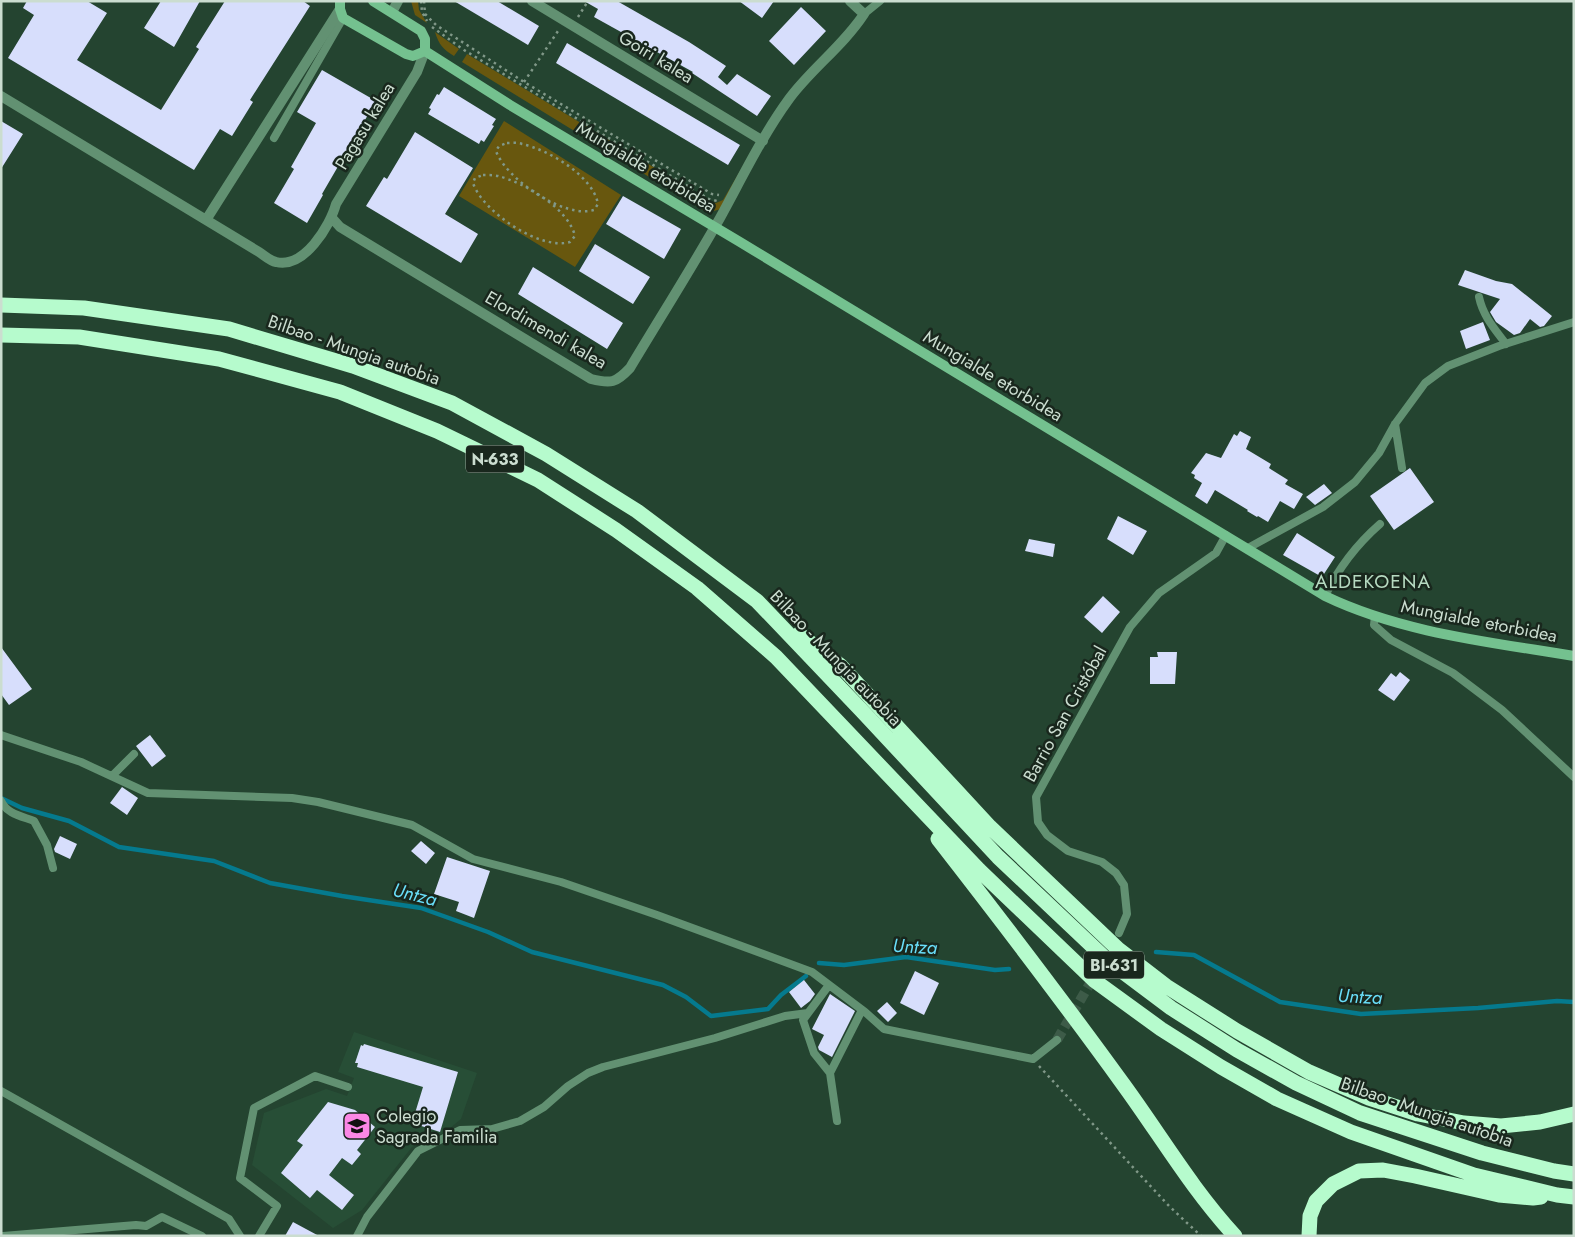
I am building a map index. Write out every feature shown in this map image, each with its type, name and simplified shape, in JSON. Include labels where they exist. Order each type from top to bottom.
[{"type":"highway","name":"Bilbao - Mungia autobia","points":[[1,305],[84,308],[230,329],[353,366],[452,404],[546,454],[629,506],[757,601],[998,857],[1107,960],[1171,1008],[1237,1050],[1296,1083],[1360,1113],[1482,1153],[1554,1171],[1574,1174]]},
{"type":"highway","name":"N-633","points":[[1,335],[79,337],[219,359],[340,392],[437,431],[538,480],[616,530],[696,588],[776,657],[891,779]]},
{"type":"highway","name":"N-633","points":[[757,601],[840,666],[990,827],[1118,949],[1166,986],[1237,1031],[1309,1072],[1369,1098],[1418,1114],[1464,1123],[1501,1126],[1540,1122],[1574,1114]]},
{"type":"highway","name":"BI-631","points":[[891,779],[979,870],[1095,981],[1161,1029],[1221,1067],[1278,1099],[1351,1132],[1474,1175],[1574,1197]]},
{"type":"highway","points":[[891,779],[1053,987],[1128,1090],[1191,1183],[1235,1236]]},
{"type":"highway","points":[[1308,1236],[1310,1216],[1316,1201],[1333,1184],[1359,1171],[1391,1172],[1498,1195],[1533,1198],[1557,1194]]},
{"type":"street","points":[[206,220],[341,9],[406,54],[413,56],[425,51],[426,39],[421,31],[373,1]]},
{"type":"street","points":[[392,12],[398,1]]},
{"type":"street","name":"Goiri kalea","points":[[532,1],[763,141]]},
{"type":"street","points":[[850,1],[864,14]]},
{"type":"street","name":"Elordimendi kalea","points":[[332,218],[340,227],[591,379],[613,382],[621,378],[630,368],[789,99],[813,70],[856,27],[864,14]]},
{"type":"street","name":"Pagasu kalea","points":[[1,96],[276,262],[289,262],[298,258],[312,247],[332,218],[336,204],[417,72],[425,51]]},
{"type":"street","name":"Mungialde etorbidea","points":[[425,51],[510,105],[1325,596],[1349,607],[1414,627],[1574,656]]},
{"type":"lane","points":[[864,14],[880,1]]},
{"type":"lane","points":[[274,138],[341,9]]},
{"type":"lane","points":[[1479,297],[1486,319],[1506,344]]},
{"type":"lane","points":[[1248,548],[1323,507],[1355,482],[1379,453],[1395,424],[1425,382],[1448,366],[1506,344],[1574,322]]},
{"type":"lane","points":[[1395,424],[1402,468]]},
{"type":"lane","points":[[1325,596],[1333,579],[1354,549],[1380,524]]},
{"type":"lane","name":"Barrio San Cristóbal","points":[[1119,933],[1127,914],[1124,885],[1116,873],[1102,862],[1068,851],[1047,835],[1038,822],[1036,797],[1130,627],[1159,594],[1216,553],[1226,535]]},
{"type":"lane","points":[[1375,616],[1374,625],[1391,640],[1453,673],[1502,710],[1574,777]]},
{"type":"lane","points":[[1,735],[81,762],[148,793],[292,798],[318,802],[412,825],[473,859],[561,882],[812,972],[884,1029],[1033,1059],[1057,1040]]},
{"type":"lane","points":[[112,776],[134,754]]},
{"type":"lane","points":[[1,801],[10,812],[34,821],[48,845],[54,868]]},
{"type":"lane","points":[[828,985],[803,1020],[814,1053],[830,1073],[837,1121]]},
{"type":"lane","points":[[830,1073],[862,1010]]},
{"type":"lane","points":[[357,1236],[367,1217],[418,1151],[460,1130],[492,1129],[520,1121],[544,1108],[568,1086],[588,1073],[602,1068],[715,1038],[785,1016],[808,1013]]},
{"type":"lane","points":[[259,1236],[277,1206],[240,1178],[254,1108],[315,1076],[348,1087]]},
{"type":"lane","points":[[1,1091],[229,1219],[240,1236]]},
{"type":"lane","points":[[3,1236],[136,1225],[146,1226],[162,1217],[202,1236]]},
{"type":"lane","points":[[146,1226],[147,1236]]},
{"type":"path","points":[[422,1],[424,14],[436,25],[524,82],[712,194],[718,196],[724,193]]},
{"type":"path","points":[[422,1],[422,12],[432,27],[464,50],[709,199],[720,200]]},
{"type":"path","points":[[524,82],[568,23],[588,1]]},
{"type":"path","points":[[540,195],[518,183],[497,175],[483,175],[475,178],[472,183],[475,190],[498,216],[516,227],[535,238],[564,244],[570,242],[574,236],[573,228],[563,214],[540,195],[522,184],[499,158],[496,151],[499,146],[507,143],[521,143],[564,163],[586,182],[597,196],[598,204],[594,210],[588,212],[581,211],[559,206],[540,195]]},
{"type":"path","points":[[1033,1059],[1169,1206],[1201,1236]]},
{"type":"shaded area","points":[[411,1],[418,1],[419,10],[427,23],[415,15]]},
{"type":"shaded area","points":[[435,32],[459,49],[454,56],[442,46]]},
{"type":"shaded area","points":[[467,54],[711,202],[716,203],[723,200],[756,144],[721,209],[710,212],[703,210],[462,62]]},
{"type":"shaded area","points":[[504,121],[621,195],[575,267],[459,196]]},
{"type":"shaded area","name":"Colegio Sagrada Familia","points":[[354,1032],[477,1073],[461,1119],[444,1133],[412,1147],[362,1210],[333,1228],[252,1165],[264,1113],[326,1089],[347,1096],[354,1078],[338,1072]]},
{"type":"building","points":[[27,1],[87,1],[107,13],[77,60],[161,110],[199,49],[196,47],[225,1],[303,1],[310,6],[250,100],[253,102],[232,136],[220,129],[194,170],[8,58],[34,15],[23,8]]},
{"type":"building","points":[[161,1],[200,1],[174,47],[144,28]]},
{"type":"building","points":[[454,1],[497,1],[539,26],[528,45]]},
{"type":"building","points":[[584,1],[617,1],[689,42],[726,66],[718,77],[727,85],[737,74],[771,96],[757,116],[693,72],[594,17],[598,9]]},
{"type":"building","points":[[739,1],[774,1],[762,18]]},
{"type":"building","points":[[801,7],[826,31],[794,65],[769,41]]},
{"type":"building","points":[[567,43],[740,145],[728,165],[556,63]]},
{"type":"building","points":[[322,70],[376,101],[307,223],[274,203],[294,169],[291,167],[316,123],[297,112]]},
{"type":"building","points":[[444,87],[496,119],[484,142],[481,140],[479,144],[428,114],[431,109],[429,108],[437,94],[439,95]]},
{"type":"building","points":[[1,121],[23,134],[1,169]]},
{"type":"building","points":[[415,132],[473,168],[445,214],[478,234],[461,263],[366,206],[384,177],[387,179]]},
{"type":"building","points":[[623,196],[681,229],[664,259],[606,224]]},
{"type":"building","points":[[595,244],[650,277],[633,304],[579,271]]},
{"type":"building","points":[[533,267],[623,323],[607,349],[518,294]]},
{"type":"building","points":[[1465,270],[1496,281],[1512,284],[1552,316],[1544,326],[1540,327],[1530,319],[1520,333],[1514,335],[1496,322],[1490,312],[1500,299],[1458,285]]},
{"type":"building","points":[[1483,322],[1490,340],[1466,349],[1460,331]]},
{"type":"building","points":[[1240,431],[1251,437],[1246,449],[1271,464],[1269,468],[1288,480],[1285,484],[1303,494],[1294,509],[1280,501],[1268,522],[1215,490],[1207,504],[1195,496],[1202,483],[1194,478],[1195,475],[1191,473],[1206,453],[1221,458],[1234,434],[1237,436]]},
{"type":"building","points":[[1410,468],[1434,502],[1394,530],[1370,496]]},
{"type":"building","points":[[1324,484],[1332,493],[1315,505],[1306,497]]},
{"type":"building","points":[[1118,516],[1147,531],[1133,555],[1107,539]]},
{"type":"building","points":[[1297,533],[1335,557],[1322,577],[1283,555]]},
{"type":"building","points":[[1029,539],[1055,544],[1053,557],[1025,551]]},
{"type":"building","points":[[1103,596],[1120,612],[1102,633],[1084,617]]},
{"type":"building","points":[[1,647],[32,689],[9,705],[1,694]]},
{"type":"building","points":[[1157,652],[1177,652],[1175,684],[1150,684],[1150,657],[1158,657]]},
{"type":"building","points":[[1400,672],[1410,680],[1394,701],[1378,690],[1391,673],[1396,677]]},
{"type":"building","points":[[150,735],[166,756],[152,767],[136,746]]},
{"type":"building","points":[[122,787],[138,798],[127,815],[110,803]]},
{"type":"building","points":[[60,836],[77,844],[70,859],[55,852],[54,849]]},
{"type":"building","points":[[421,841],[435,853],[426,864],[411,851]]},
{"type":"building","points":[[447,857],[490,871],[474,918],[456,911],[459,902],[434,894]]},
{"type":"building","points":[[915,971],[939,983],[924,1015],[900,1003]]},
{"type":"building","points":[[804,980],[815,994],[801,1008],[789,992]]},
{"type":"building","points":[[830,994],[855,1011],[832,1057],[819,1050],[818,1047],[824,1035],[812,1029]]},
{"type":"building","points":[[887,1002],[897,1013],[888,1022],[877,1011]]},
{"type":"building","points":[[364,1044],[458,1072],[440,1132],[412,1123],[423,1087],[357,1067],[358,1063],[355,1063],[361,1045],[363,1046]]},
{"type":"building","points":[[328,1102],[355,1110],[375,1127],[357,1150],[361,1154],[352,1165],[342,1158],[329,1175],[354,1195],[342,1210],[317,1190],[310,1198],[281,1173],[303,1145],[297,1141]]},
{"type":"building","points":[[293,1222],[319,1236],[285,1236]]},
{"type":"waterway","name":"Untza","points":[[1,798],[22,808],[69,821],[119,847],[214,861],[270,883],[421,908],[488,932],[532,952],[663,985],[686,997],[711,1016],[768,1009],[781,995],[806,976]]},
{"type":"waterway","name":"Untza","points":[[1156,952],[1194,955],[1280,1002],[1361,1014],[1478,1008],[1557,1001],[1574,1002]]},
{"type":"waterway","name":"Untza","points":[[819,963],[844,965],[906,957],[995,970],[1009,969]]},
{"type":"tunnel","points":[[1057,1040],[1116,939]]},
{"type":"place","name":"Colegio Sagrada Familia","points":[[357,1126]]},
{"type":"district","name":"ALDEKOENA","points":[[1373,581]]}]
